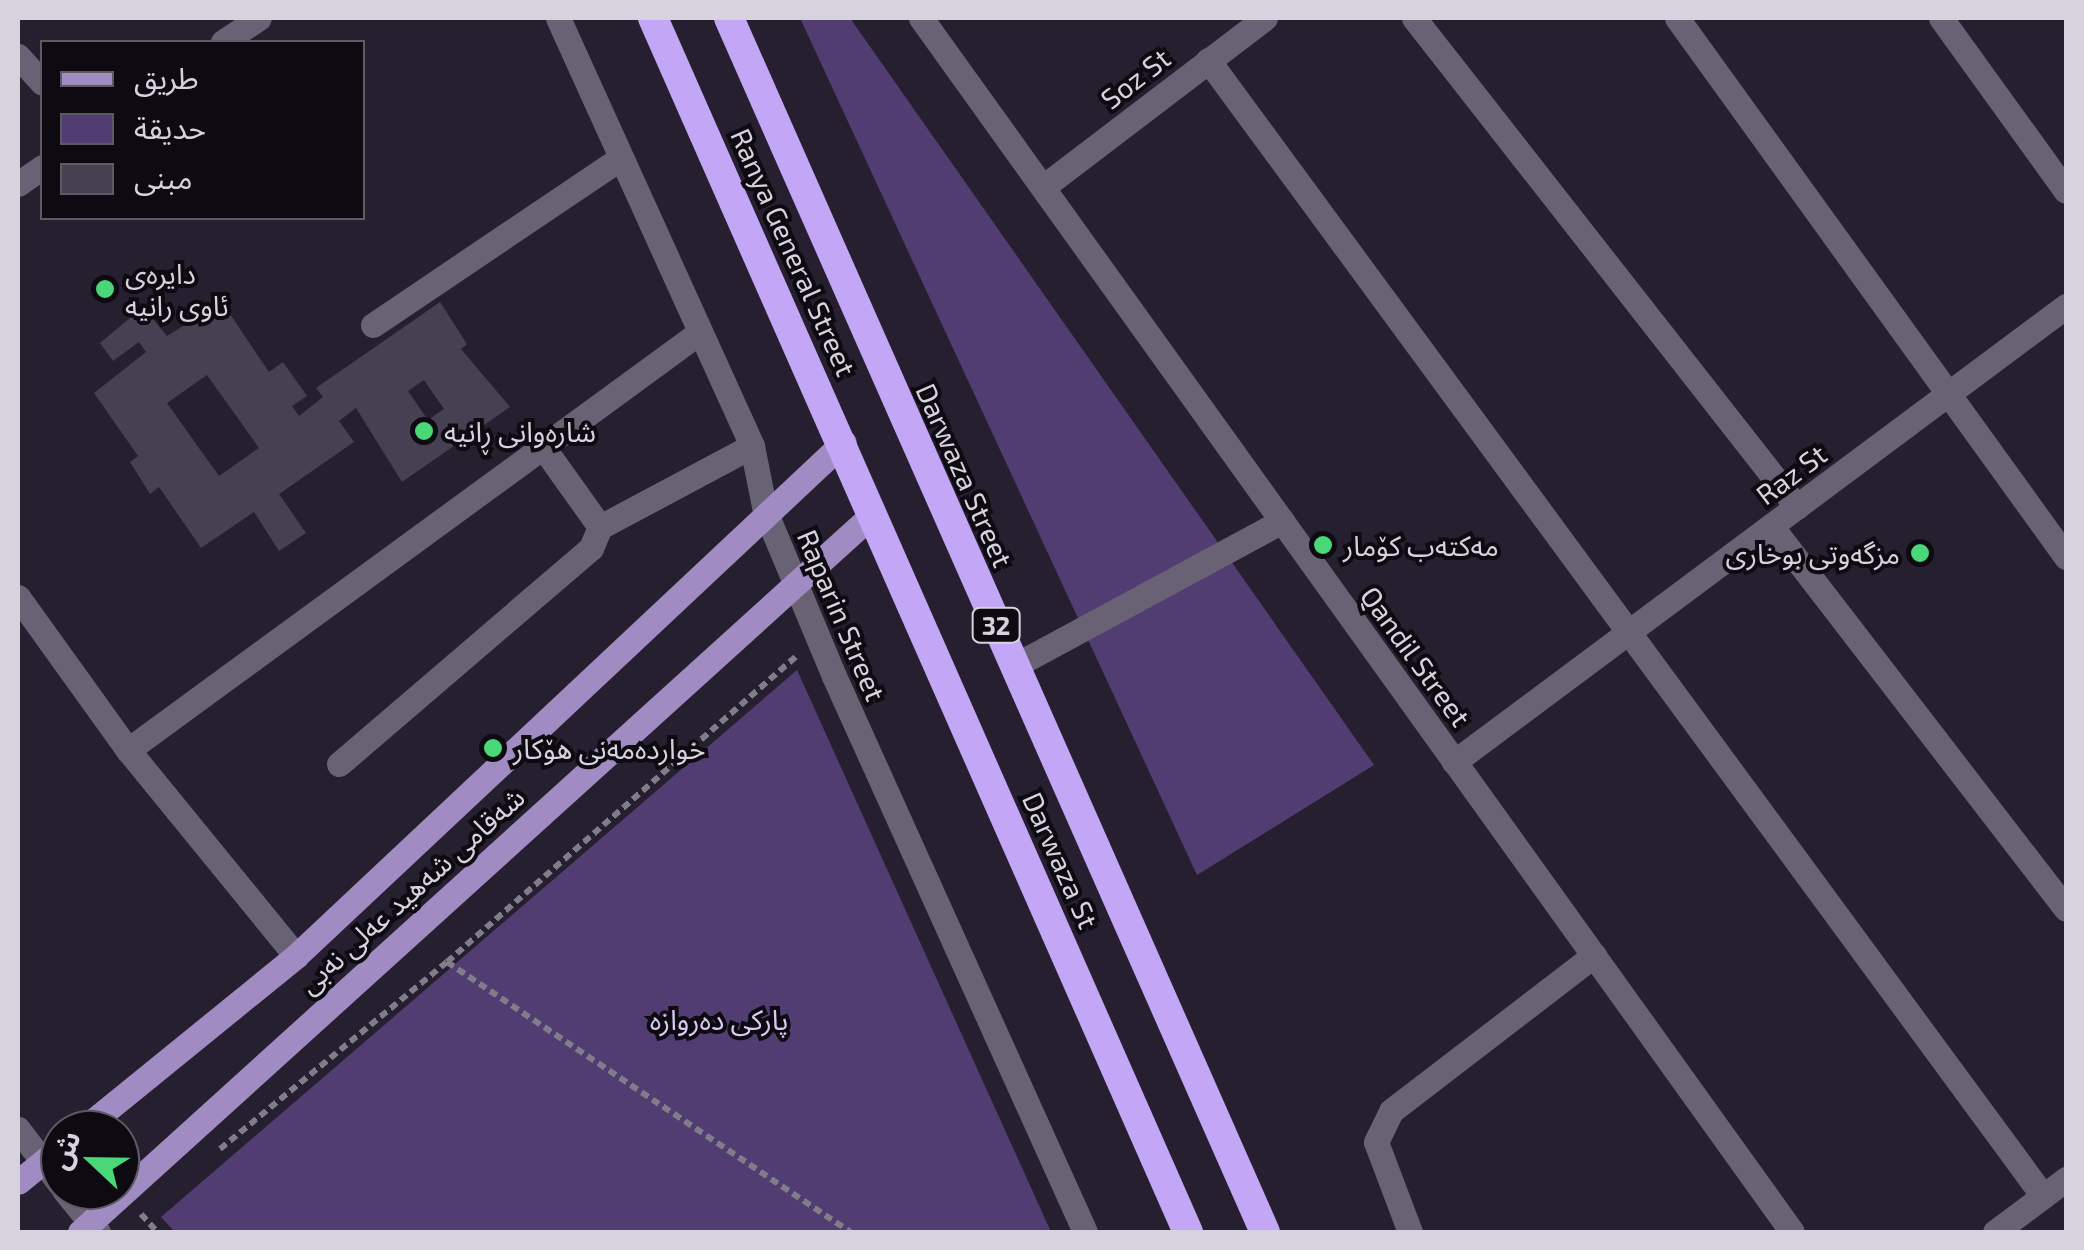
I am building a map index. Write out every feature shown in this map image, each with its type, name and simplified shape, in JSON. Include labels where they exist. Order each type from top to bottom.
[{"type":"highway","name":"Ranya General Street","points":[[653,18],[874,514]]},
{"type":"highway","name":"Darwaza Street","points":[[729,18],[1265,1232]]},
{"type":"highway","name":"Darwaza St","points":[[874,514],[1188,1232]]},
{"type":"main road","name":"شەقامی شەهید عەلی نەبی","points":[[107,1110],[296,956],[765,511],[844,442]]},
{"type":"main road","name":"شەقامی شەهید عەلی نەبی","points":[[90,1229],[793,582],[874,514]]},
{"type":"main road","points":[[18,1182],[40,1164]]},
{"type":"street","points":[[226,40],[259,18]]},
{"type":"street","name":"Raparin Street","points":[[558,18],[752,446],[765,511],[793,582],[1085,1232]]},
{"type":"street","name":"Qandil Street","points":[[921,18],[1792,1232]]},
{"type":"street","name":"Soz St","points":[[1043,188],[1264,18]]},
{"type":"street","points":[[1414,18],[1797,507]]},
{"type":"street","points":[[1677,18],[2066,558]]},
{"type":"street","points":[[1941,18],[2066,191]]},
{"type":"street","points":[[18,56],[40,81]]},
{"type":"street","points":[[1208,60],[1631,630],[2043,1196]]},
{"type":"street","points":[[373,325],[621,158]]},
{"type":"street","points":[[18,184],[40,168]]},
{"type":"street","name":"Raz St","points":[[1454,762],[2066,306]]},
{"type":"street","points":[[128,750],[700,332]]},
{"type":"street","points":[[339,764],[591,548],[600,527],[752,446]]},
{"type":"street","points":[[543,447],[600,527]]},
{"type":"street","points":[[1014,666],[1282,522]]},
{"type":"street","points":[[1772,526],[2066,909]]},
{"type":"street","points":[[18,597],[128,750],[296,956]]},
{"type":"street","points":[[1410,1232],[1376,1142],[1392,1112],[1594,956]]},
{"type":"street","points":[[18,1129],[40,1146]]},
{"type":"street","points":[[1996,1232],[2066,1179]]},
{"type":"path","points":[[218,1151],[447,962],[802,650],[810,669]]},
{"type":"path","points":[[447,962],[850,1232]]},
{"type":"path","points":[[156,1202],[141,1214],[156,1232]]},
{"type":"green space","points":[[800,18],[850,18],[1374,765],[1197,875]]},
{"type":"green space","name":"پارکی دەروازە","points":[[797,670],[1051,1232],[175,1232],[161,1217]]},
{"type":"building","name":"شارەوانی ڕانیە","points":[[222,302],[269,372],[283,362],[307,396],[292,406],[299,416],[323,397],[316,388],[440,302],[467,344],[461,349],[510,407],[402,482],[356,408],[339,421],[354,442],[279,494],[306,533],[279,551],[254,512],[201,548],[159,487],[150,494],[130,462],[138,456],[94,393],[146,352],[139,342],[113,361],[100,343],[143,307],[167,336]],"holes":[[[207,375],[259,448],[219,476],[167,403]],[[424,380],[444,409],[428,420],[408,391]]]},
{"type":"place","name":"دایرەی ئاوی رانیە","points":[[105,289]]},
{"type":"place","name":"شارەوانی ڕانیە","points":[[424,431]]},
{"type":"place","name":"مەکتەب کۆمار","points":[[1323,545]]},
{"type":"place","name":"مزگەوتی بوخاری","points":[[1920,553]]},
{"type":"place","name":"خواردەمەنی هۆکار","points":[[493,748]]}]
